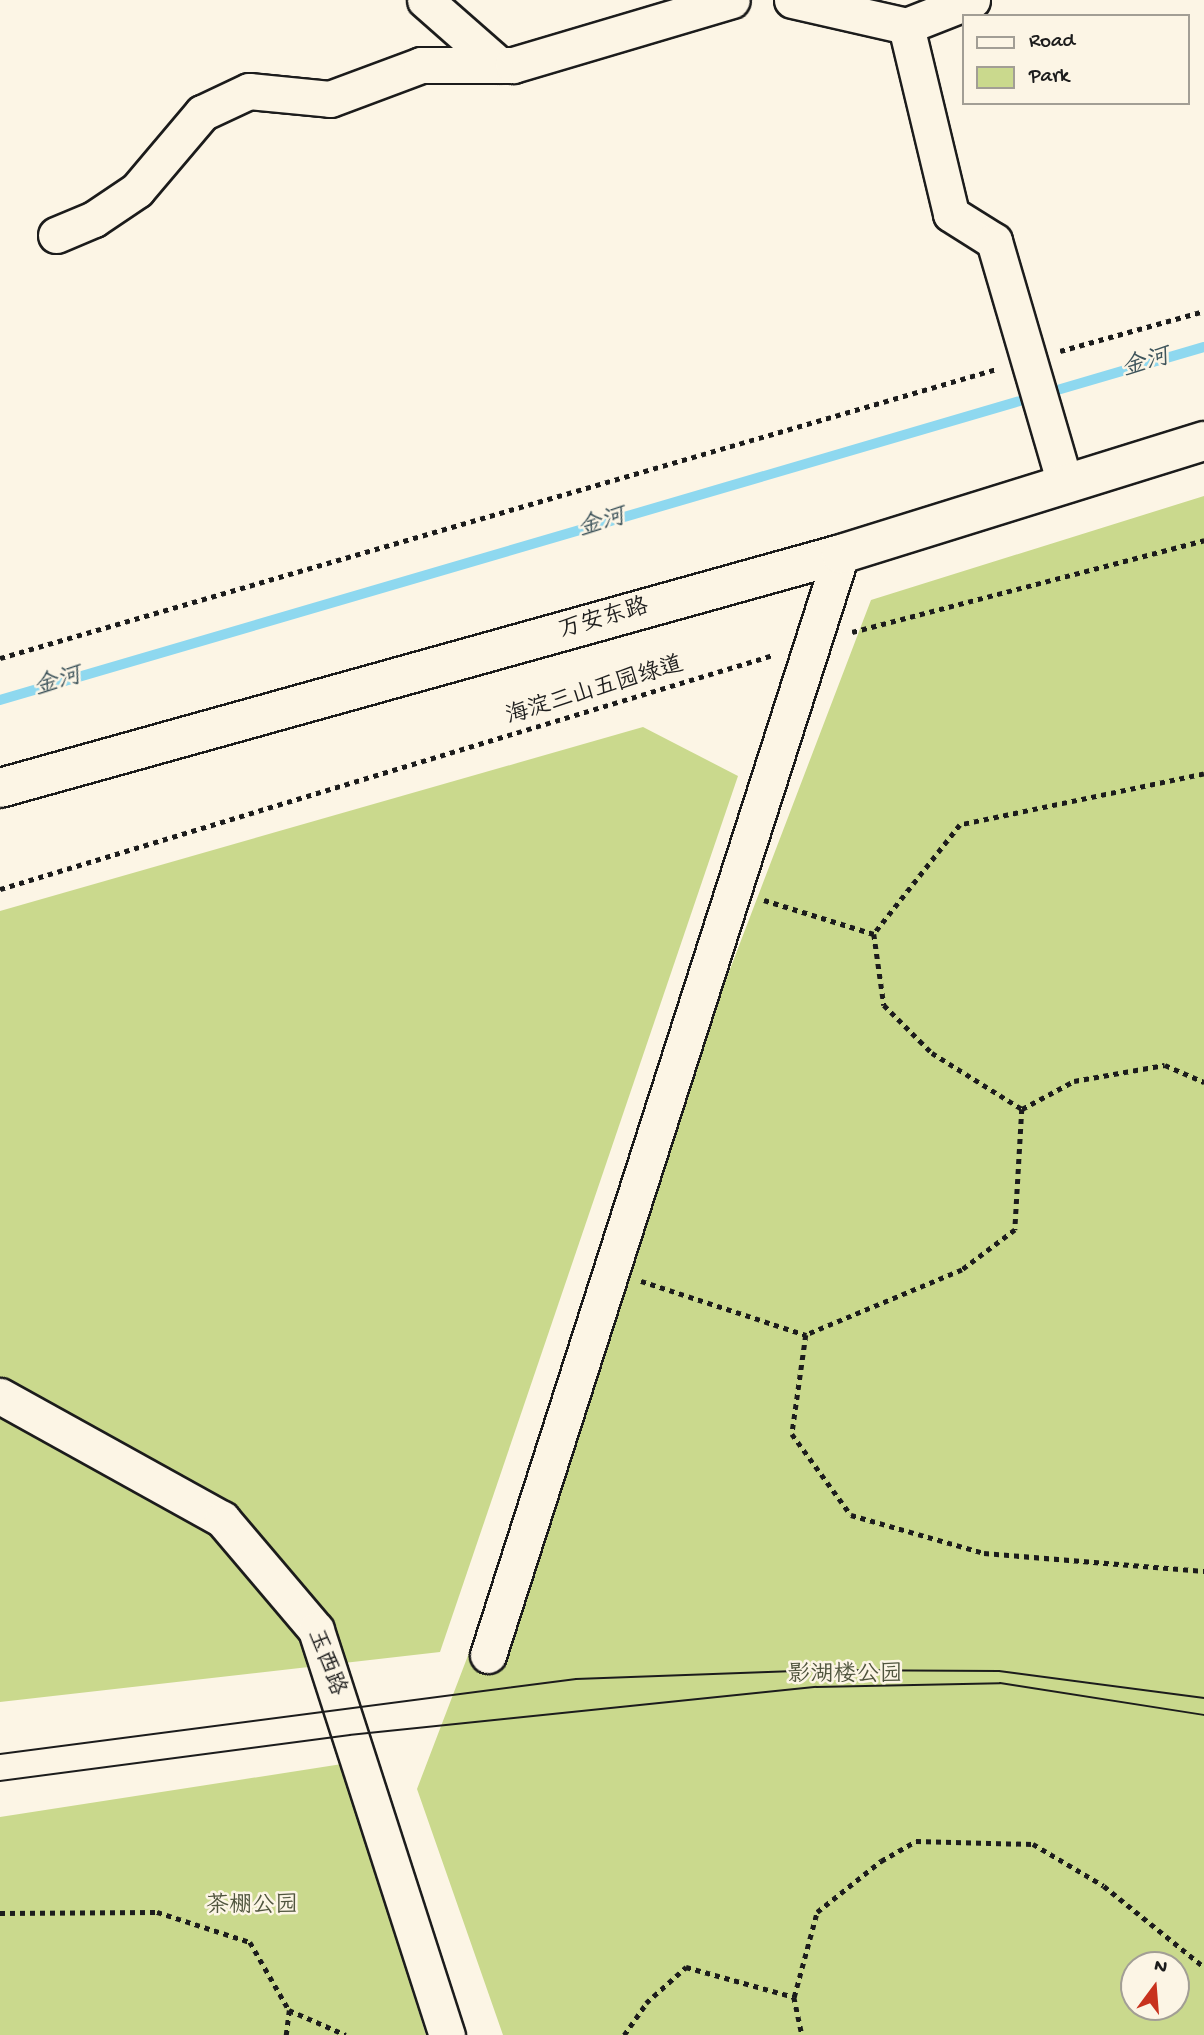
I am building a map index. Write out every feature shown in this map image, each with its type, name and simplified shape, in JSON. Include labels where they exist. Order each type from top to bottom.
[{"type":"street","points":[[425,0],[499,65]]},
{"type":"street","points":[[56,235],[94,219],[137,190],[202,113],[249,91],[330,99],[421,65],[513,65],[732,0]]},
{"type":"street","points":[[792,0],[906,26],[972,0]]},
{"type":"street","points":[[906,26],[951,214],[995,241],[1025,354],[1066,484]]},
{"type":"street","name":"万安东路","points":[[0,788],[841,554],[1204,441]]},
{"type":"street","points":[[488,1655],[841,554]]},
{"type":"street","name":"玉西路","points":[[0,1396],[222,1519],[316,1630],[447,2035]]},
{"type":"path","points":[[0,657],[1025,354],[1204,311]]},
{"type":"path","name":"海淀三山五园绿道","points":[[0,889],[628,702],[813,641],[1204,540]]},
{"type":"path","points":[[1022,1109],[932,1053],[884,1005],[874,933],[960,825],[1204,774]]},
{"type":"path","points":[[733,891],[874,933]]},
{"type":"path","points":[[1022,1109],[1074,1081],[1165,1065],[1204,1083]]},
{"type":"path","points":[[611,1271],[806,1335],[962,1270],[1015,1230],[1022,1109]]},
{"type":"path","points":[[806,1335],[792,1433],[851,1515],[984,1553],[1204,1571]]},
{"type":"path","points":[[802,2035],[794,1997],[817,1912],[881,1861],[916,1841],[1033,1844],[1104,1886],[1204,1967]]},
{"type":"path","points":[[0,1913],[157,1912],[250,1942],[289,2010],[346,2035]]},
{"type":"path","points":[[624,2035],[646,2003],[686,1967],[794,1997]]},
{"type":"path","points":[[286,2035],[289,2010]]},
{"type":"green space","name":"影湖楼公园","points":[[1204,496],[1204,2035],[503,2035],[417,1789],[871,600]]},
{"type":"green space","points":[[643,727],[738,776],[440,1652],[0,1702],[0,911]]},
{"type":"green space","name":"茶棚公园","points":[[342,1764],[426,2035],[0,2035],[0,1817]]},
{"type":"waterway","name":"金河","points":[[0,700],[1204,347]]},
{"type":"tram line","points":[[0,1754],[576,1679],[816,1670],[999,1671],[1204,1698]]},
{"type":"tram line","points":[[0,1781],[350,1735],[816,1687],[1000,1683],[1204,1715]]}]
